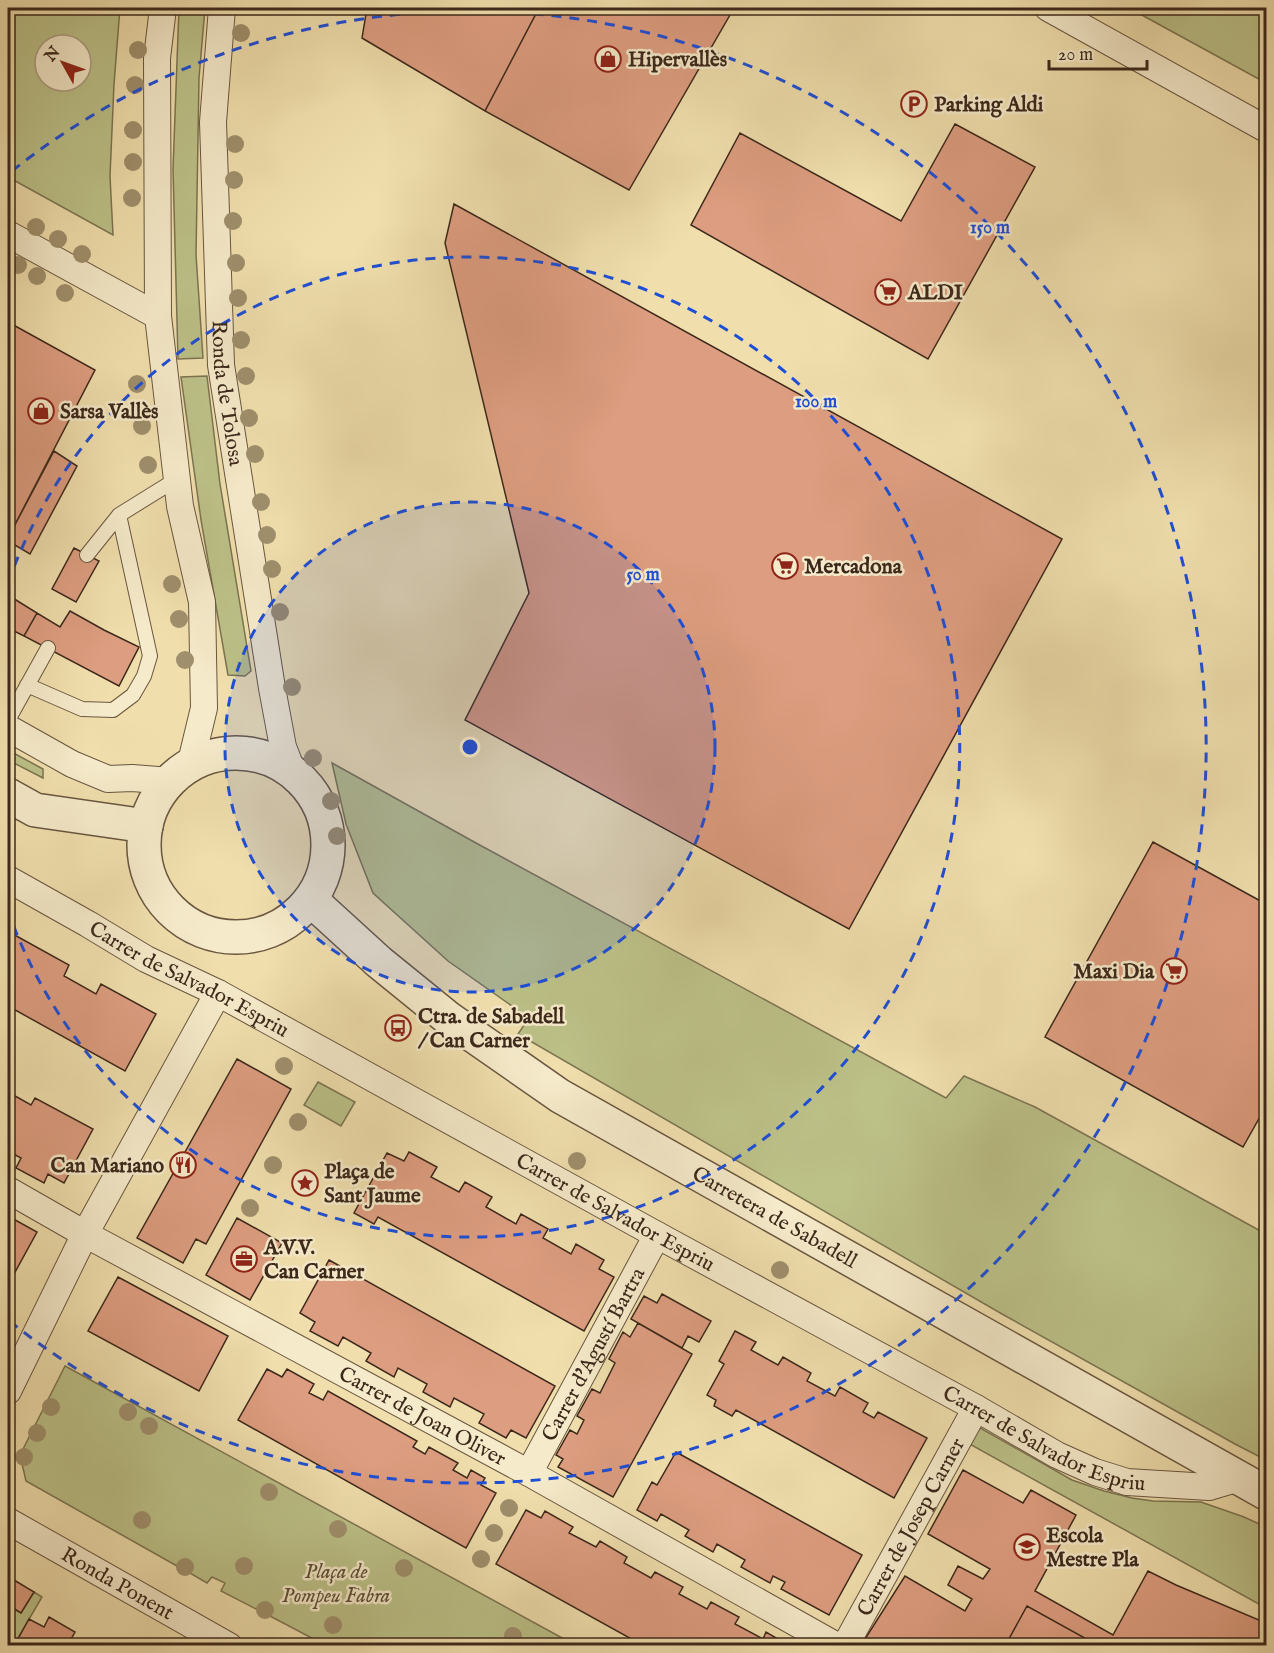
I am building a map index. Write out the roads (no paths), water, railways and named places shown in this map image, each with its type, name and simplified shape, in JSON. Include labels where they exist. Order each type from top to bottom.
[{"type":"street","points":[[164,8],[157,58],[158,316],[180,506],[201,602],[204,708],[181,774]]},
{"type":"street","name":"Ronda de Tolosa","points":[[222,8],[213,122],[221,365],[272,688],[283,747],[293,773]]},
{"type":"street","points":[[1048,8],[1266,129]]},
{"type":"street","points":[[8,234],[158,316]]},
{"type":"street","points":[[8,728],[72,764],[108,779],[181,774]]},
{"type":"street","points":[[237,753],[267,758],[293,773],[314,796],[326,824],[328,854],[320,884],[312,900],[279,927],[249,937],[219,937],[191,926],[167,907],[150,882],[144,852],[146,826],[159,794],[181,774],[207,757],[237,753]]},
{"type":"street","points":[[8,795],[35,810],[146,826]]},
{"type":"street","name":"Carrer de Salvador Espriu","points":[[8,879],[146,959],[218,993],[1058,1455],[1095,1472],[1127,1482],[1209,1487],[1253,1485]]},
{"type":"street","name":"Carretera de Sabadell","points":[[312,900],[379,962],[448,1018],[560,1096],[1253,1485]]},
{"type":"street","points":[[8,1391],[85,1234],[218,993]]},
{"type":"street","name":"Carrer de Joan Oliver","points":[[8,1190],[85,1234],[529,1473],[837,1646]]},
{"type":"street","name":"Carrer d'Agustí Bartra","points":[[529,1473],[657,1235]]},
{"type":"street","name":"Carrer de Josep Carner","points":[[845,1646],[976,1408]]},
{"type":"street","name":"Ronda Ponent","points":[[8,1521],[229,1646]]},
{"type":"lane","points":[[87,555],[119,515],[177,479]]},
{"type":"lane","points":[[27,685],[82,709],[113,710],[133,695],[144,676],[150,656],[119,515]]},
{"type":"lane","points":[[8,720],[48,648]]},
{"type":"place","name":"Hipervallès","points":[[608,59]]},
{"type":"place","name":"Parking Aldi","points":[[914,104]]},
{"type":"place","name":"ALDI","points":[[888,292]]},
{"type":"place","name":"Sarsa Vallès","points":[[41,411]]},
{"type":"place","name":"Mercadona","points":[[785,566]]},
{"type":"place","name":"Maxi Dia","points":[[1174,971]]},
{"type":"place","name":"Ctra. de Sabadell / Can Carner","points":[[398,1028]]},
{"type":"place","name":"Can Mariano","points":[[183,1165]]},
{"type":"place","name":"Plaça de Sant Jaume","points":[[305,1183]]},
{"type":"place","name":"A.V.V. Can Carner","points":[[244,1259]]},
{"type":"place","name":"Escola Mestre Pla","points":[[1027,1547]]},
{"type":"park label","name":"Plaça de Pompeu Fabra","points":[[336,1583]]}]
